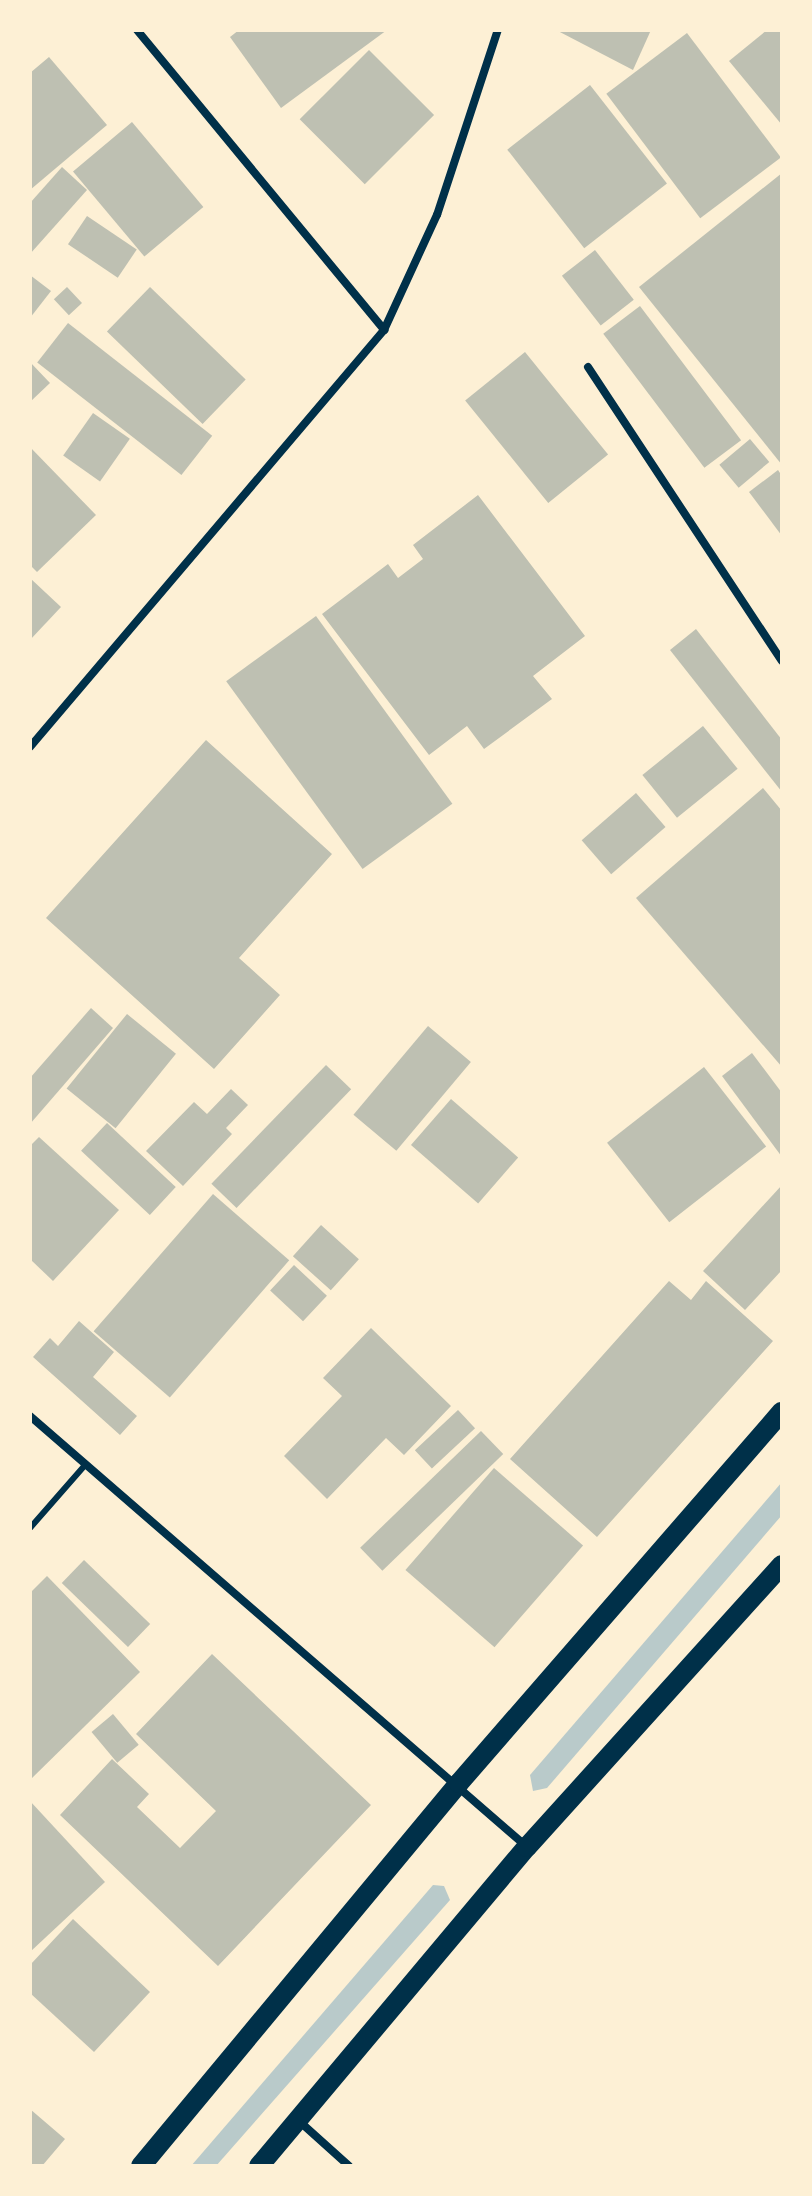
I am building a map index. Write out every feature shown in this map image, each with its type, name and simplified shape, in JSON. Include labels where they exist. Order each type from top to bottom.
[{"type":"main road","points":[[141,2166],[459,1783],[782,1412]]},
{"type":"main road","points":[[259,2166],[527,1847],[782,1565]]},
{"type":"street","points":[[137,30],[384,330]]},
{"type":"street","points":[[30,747],[384,330],[437,215],[498,30]]},
{"type":"street","points":[[588,367],[782,661]]},
{"type":"street","points":[[30,1416],[459,1783],[527,1847]]},
{"type":"street","points":[[298,2120],[349,2166]]},
{"type":"lane","points":[[30,1528],[86,1464]]},
{"type":"shaded area","points":[[782,1482],[782,1515],[547,1788],[533,1791],[530,1775]]},
{"type":"shaded area","points":[[433,1885],[444,1886],[450,1900],[216,2166],[191,2166]]},
{"type":"building","points":[[239,30],[387,30],[281,108],[230,37]]},
{"type":"building","points":[[556,30],[651,30],[633,70]]},
{"type":"building","points":[[767,30],[782,30],[782,125],[729,61]]},
{"type":"building","points":[[687,33],[781,158],[700,218],[606,94]]},
{"type":"building","points":[[369,50],[434,115],[365,184],[300,119]]},
{"type":"building","points":[[49,57],[107,125],[30,190],[30,73]]},
{"type":"building","points":[[590,85],[667,184],[584,248],[507,150]]},
{"type":"building","points":[[132,122],[203,207],[144,257],[73,171]]},
{"type":"building","points":[[62,167],[87,190],[30,254],[30,203]]},
{"type":"building","points":[[782,173],[782,465],[639,287]]},
{"type":"building","points":[[87,216],[137,250],[118,278],[68,244]]},
{"type":"building","points":[[595,250],[634,300],[601,326],[562,276]]},
{"type":"building","points":[[30,275],[51,291],[30,318]]},
{"type":"building","points":[[67,287],[82,303],[69,315],[54,299]]},
{"type":"building","points":[[150,287],[246,379],[203,424],[107,332]]},
{"type":"building","points":[[640,306],[741,440],[704,468],[603,334]]},
{"type":"building","points":[[68,323],[212,436],[181,475],[37,362]]},
{"type":"building","points":[[525,352],[608,455],[548,503],[465,400]]},
{"type":"building","points":[[30,362],[50,383],[30,402]]},
{"type":"building","points":[[93,413],[130,439],[100,481],[63,456]]},
{"type":"building","points":[[750,439],[769,462],[739,488],[719,465]]},
{"type":"building","points":[[30,447],[96,515],[37,572],[30,565]]},
{"type":"building","points":[[778,470],[782,476],[782,536],[749,492]]},
{"type":"building","points":[[478,495],[585,636],[533,676],[552,699],[484,749],[467,726],[429,755],[322,614],[388,564],[398,578],[423,559],[413,545]]},
{"type":"building","points":[[30,578],[61,607],[30,640]]},
{"type":"building","points":[[316,616],[452,804],[363,869],[226,681]]},
{"type":"building","points":[[696,629],[782,740],[782,792],[670,650]]},
{"type":"building","points":[[703,726],[738,769],[677,818],[642,775]]},
{"type":"building","points":[[206,740],[332,854],[239,958],[280,995],[214,1069],[46,918]]},
{"type":"building","points":[[763,788],[782,811],[782,1067],[636,898]]},
{"type":"building","points":[[636,793],[666,827],[611,874],[582,840]]},
{"type":"building","points":[[91,1008],[113,1028],[30,1124],[30,1078]]},
{"type":"building","points":[[127,1014],[176,1054],[116,1128],[67,1089]]},
{"type":"building","points":[[428,1026],[471,1062],[396,1151],[353,1115]]},
{"type":"building","points":[[752,1053],[782,1093],[782,1157],[722,1076]]},
{"type":"building","points":[[326,1065],[351,1089],[237,1208],[211,1184]]},
{"type":"building","points":[[704,1067],[766,1147],[669,1222],[607,1143]]},
{"type":"building","points":[[231,1089],[248,1105],[226,1128],[232,1134],[183,1186],[146,1151],[194,1102],[207,1114]]},
{"type":"building","points":[[451,1099],[518,1157],[478,1203],[411,1145]]},
{"type":"building","points":[[107,1123],[176,1187],[150,1215],[81,1151]]},
{"type":"building","points":[[39,1137],[119,1210],[53,1281],[30,1259],[30,1146]]},
{"type":"building","points":[[782,1185],[782,1270],[745,1310],[703,1271]]},
{"type":"building","points":[[213,1194],[289,1260],[170,1398],[94,1331]]},
{"type":"building","points":[[321,1225],[359,1259],[331,1290],[293,1256]]},
{"type":"building","points":[[294,1265],[327,1296],[303,1321],[270,1291]]},
{"type":"building","points":[[669,1281],[691,1300],[706,1281],[773,1341],[597,1537],[510,1459]]},
{"type":"building","points":[[79,1321],[114,1352],[93,1377],[137,1416],[120,1435],[33,1357],[50,1338],[58,1346]]},
{"type":"building","points":[[371,1328],[451,1406],[404,1455],[386,1438],[327,1499],[284,1456],[342,1396],[323,1378]]},
{"type":"building","points":[[458,1410],[475,1428],[432,1469],[415,1450]]},
{"type":"building","points":[[481,1431],[503,1454],[382,1571],[360,1548]]},
{"type":"building","points":[[494,1468],[583,1545],[494,1647],[405,1570]]},
{"type":"building","points":[[84,1560],[150,1624],[128,1647],[62,1583]]},
{"type":"building","points":[[47,1576],[140,1672],[30,1780],[30,1593]]},
{"type":"building","points":[[212,1654],[371,1805],[218,1966],[60,1815],[112,1759],[149,1794],[137,1807],[180,1848],[216,1811],[136,1734]]},
{"type":"building","points":[[113,1714],[139,1745],[117,1763],[92,1732]]},
{"type":"building","points":[[30,1801],[105,1882],[30,1952]]},
{"type":"building","points":[[73,1919],[150,1992],[94,2052],[30,1993],[30,1965]]},
{"type":"building","points":[[30,2109],[65,2139],[42,2166],[30,2166]]}]
